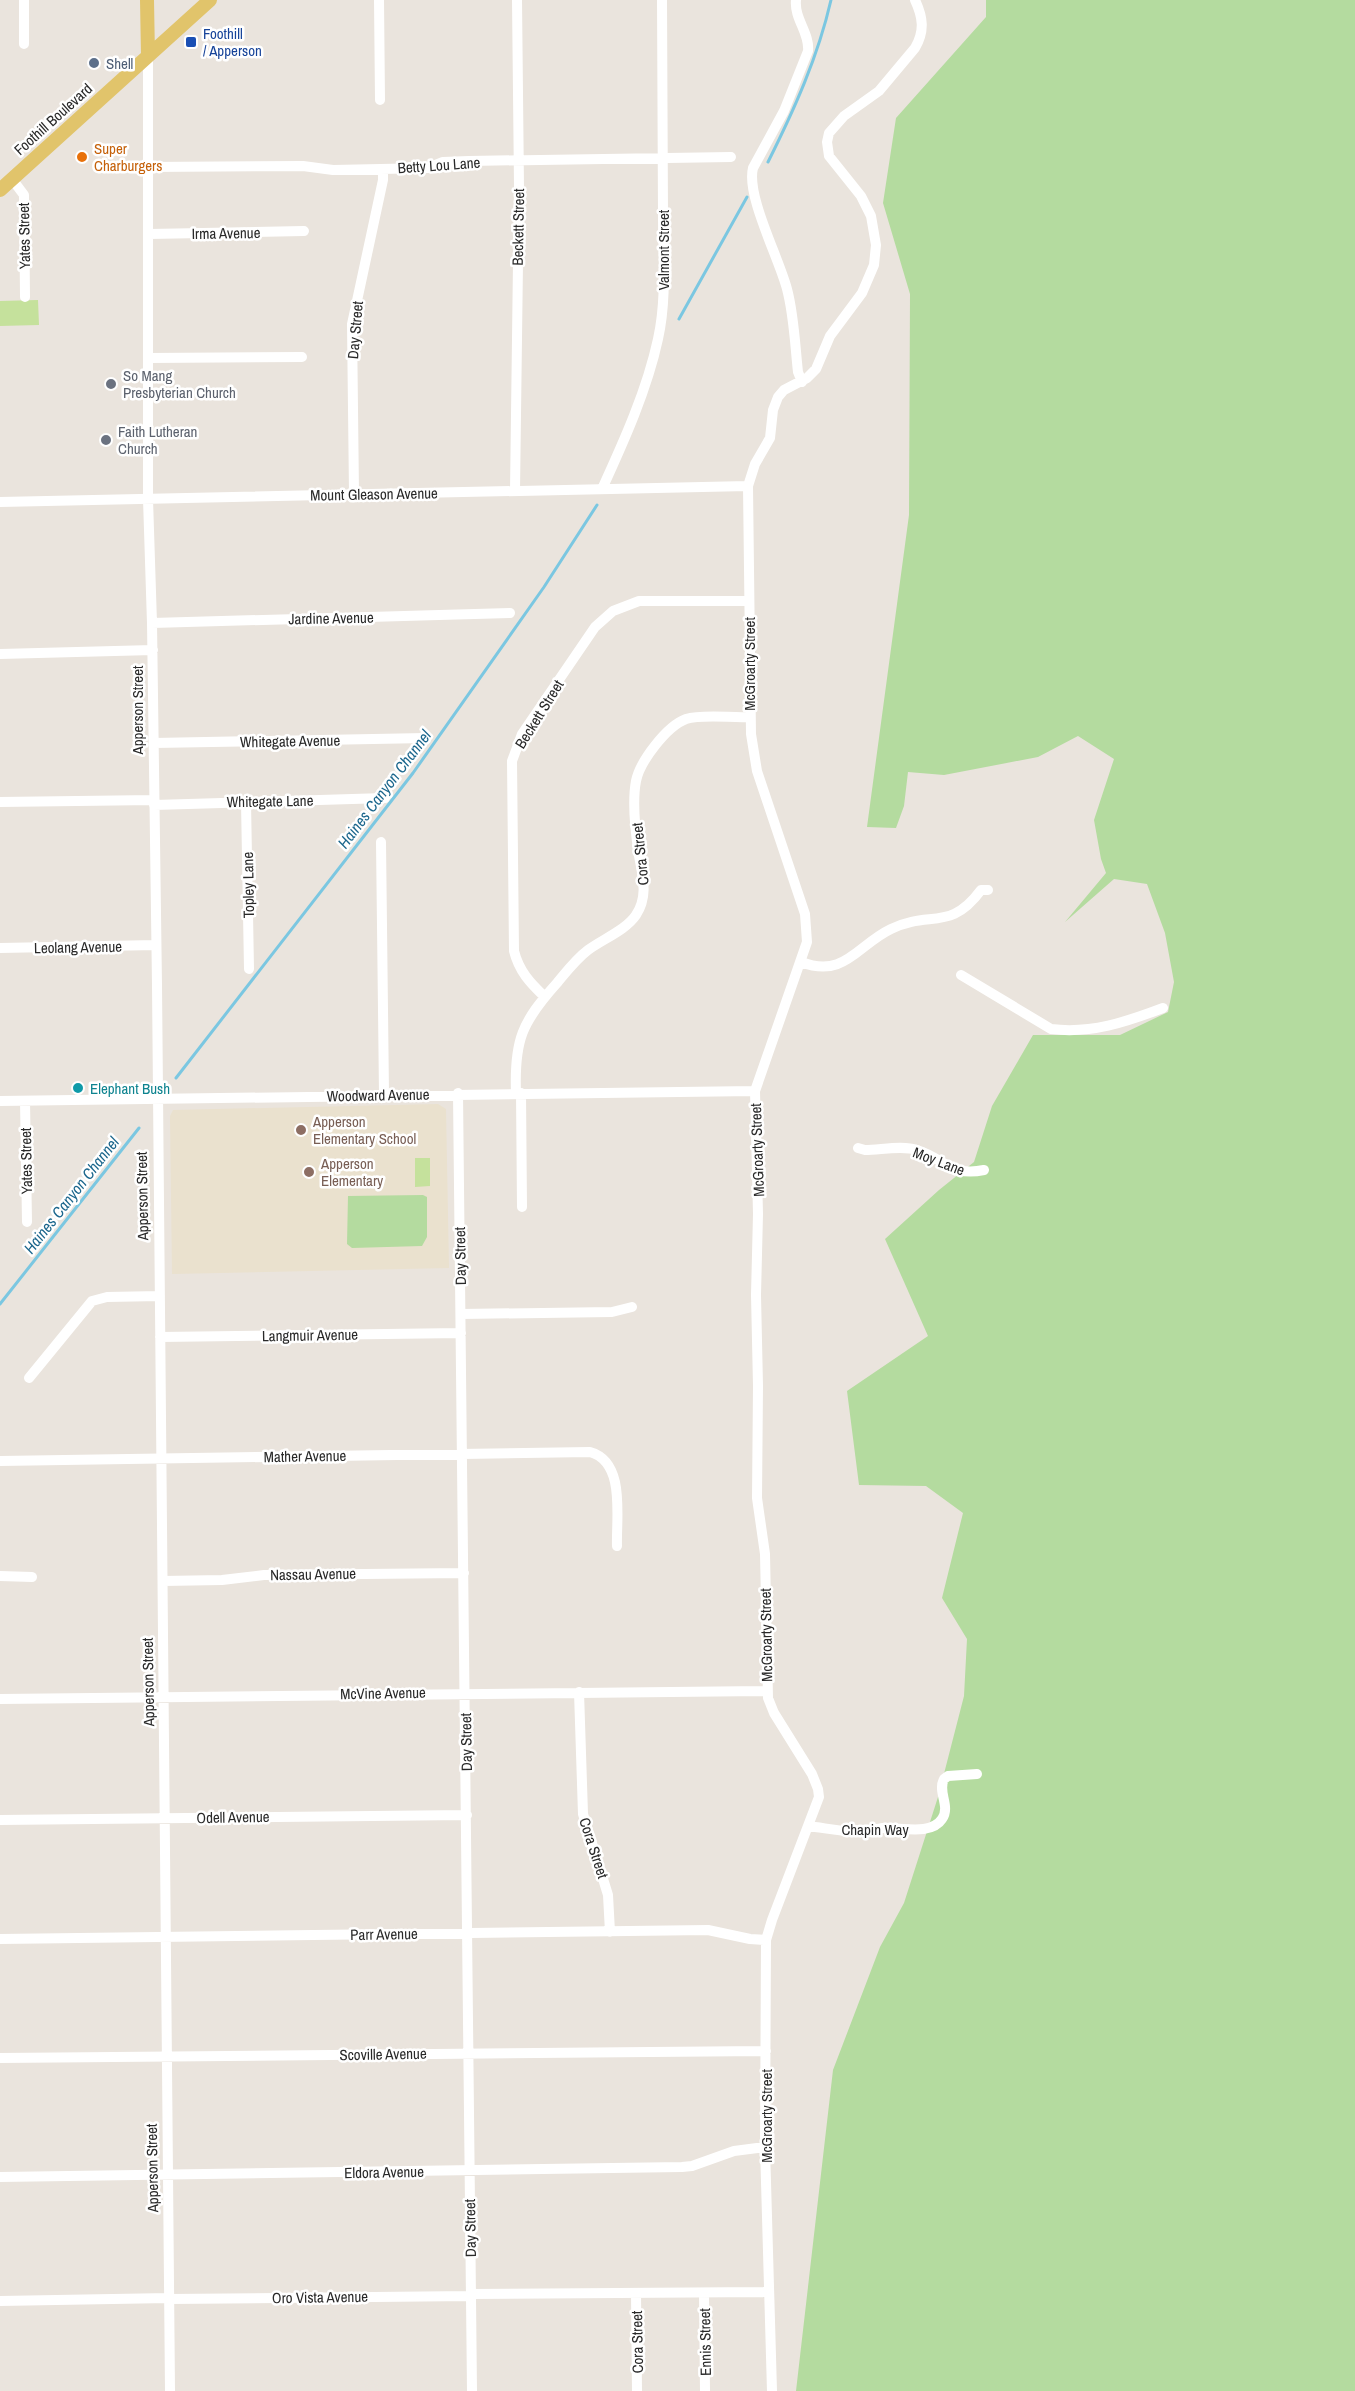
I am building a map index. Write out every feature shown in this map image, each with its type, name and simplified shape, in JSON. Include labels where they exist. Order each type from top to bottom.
[{"type":"main road","name":"Apperson Street","points":[[147,0],[148,56]]},
{"type":"main road","name":"Foothill Boulevard","points":[[0,190],[210,0]]},
{"type":"street","points":[[24,0],[24,44]]},
{"type":"street","points":[[379,0],[380,100]]},
{"type":"street","name":"Beckett Street","points":[[515,491],[519,161],[517,0]]},
{"type":"street","name":"Valmont Street","points":[[602,489],[641,393],[658,337],[663,291],[662,0]]},
{"type":"street","points":[[796,0],[796,14],[808,41],[808,51],[784,111],[753,168],[752,178],[755,198],[787,288],[798,372],[802,382]]},
{"type":"street","name":"McGroarty Street","points":[[772,2391],[765,2147],[766,1940],[819,1797],[818,1789],[796,1746],[770,1704],[766,1691],[765,1554],[757,1498],[759,1398],[755,1091],[801,963],[807,938],[806,914],[757,771],[749,717],[748,486],[755,464],[771,435],[775,402],[784,390],[802,382],[816,369],[830,336],[870,279],[875,257],[875,234],[871,216],[861,196],[829,156],[828,137],[836,122],[879,91],[915,48],[922,24],[921,13],[915,0]]},
{"type":"street","name":"Apperson Street","points":[[148,56],[148,499],[153,650],[170,2391]]},
{"type":"street","name":"Betty Lou Lane","points":[[148,167],[303,166],[333,170],[428,168],[443,162],[731,157]]},
{"type":"street","name":"Day Street","points":[[354,494],[352,324],[383,180],[383,169]]},
{"type":"street","name":"Yates Street","points":[[12,179],[24,195],[25,297]]},
{"type":"street","name":"Irma Avenue","points":[[149,234],[304,231]]},
{"type":"street","points":[[149,358],[302,357]]},
{"type":"street","name":"Mount Gleason Avenue","points":[[0,502],[748,486]]},
{"type":"street","name":"Beckett Street","points":[[545,997],[523,973],[514,951],[512,761],[522,734],[595,627],[613,611],[639,601],[749,601]]},
{"type":"street","name":"Jardine Avenue","points":[[152,623],[510,614]]},
{"type":"street","points":[[0,654],[153,650]]},
{"type":"street","name":"Cora Street","points":[[522,1207],[516,1060],[519,1039],[527,1022],[545,997],[581,956],[630,921],[640,907],[644,882],[636,832],[636,782],[639,772],[665,732],[674,725],[693,718],[749,717]]},
{"type":"street","name":"Whitegate Avenue","points":[[153,743],[426,738]]},
{"type":"street","name":"Whitegate Lane","points":[[154,802],[385,798]]},
{"type":"street","name":"Topley Lane","points":[[246,801],[249,969]]},
{"type":"street","points":[[0,802],[154,802]]},
{"type":"street","points":[[381,842],[384,1094]]},
{"type":"street","points":[[801,963],[813,967],[835,965],[852,958],[891,928],[957,914],[972,903],[981,890],[988,890]]},
{"type":"street","name":"Leolang Avenue","points":[[0,948],[156,945]]},
{"type":"street","points":[[961,975],[1051,1029],[1067,1031],[1098,1029],[1120,1024],[1163,1008]]},
{"type":"street","name":"Woodward Avenue","points":[[0,1101],[384,1094],[755,1091]]},
{"type":"street","name":"Day Street","points":[[458,1094],[472,2391]]},
{"type":"street","name":"Yates Street","points":[[25,1101],[27,1222]]},
{"type":"street","name":"Moy Lane","points":[[858,1148],[865,1150],[915,1149],[949,1168],[970,1173],[984,1170]]},
{"type":"street","points":[[29,1378],[92,1301],[107,1297],[160,1296]]},
{"type":"street","points":[[460,1314],[612,1312],[632,1307]]},
{"type":"street","name":"Langmuir Avenue","points":[[160,1337],[461,1333]]},
{"type":"street","name":"Mather Avenue","points":[[0,1461],[590,1452],[597,1454],[607,1463],[614,1474],[617,1546]]},
{"type":"street","name":"Nassau Avenue","points":[[163,1581],[222,1580],[264,1575],[464,1573]]},
{"type":"street","points":[[0,1576],[32,1577]]},
{"type":"street","name":"McVine Avenue","points":[[0,1699],[465,1692],[766,1691]]},
{"type":"street","name":"Cora Street","points":[[579,1692],[583,1814],[609,1895],[610,1932]]},
{"type":"street","name":"Chapin Way","points":[[808,1826],[859,1832],[885,1828],[927,1828],[940,1822],[945,1813],[941,1787],[944,1779],[948,1776],[977,1774]]},
{"type":"street","name":"Odell Avenue","points":[[0,1820],[467,1815]]},
{"type":"street","name":"Parr Avenue","points":[[0,1939],[708,1930],[766,1940]]},
{"type":"street","name":"Scoville Avenue","points":[[0,2058],[766,2051]]},
{"type":"street","name":"Eldora Avenue","points":[[0,2177],[687,2167],[734,2151],[765,2147]]},
{"type":"street","name":"Oro Vista Avenue","points":[[0,2301],[769,2292]]},
{"type":"street","name":"Cora Street","points":[[636,2293],[638,2391]]},
{"type":"street","name":"Ennis Street","points":[[704,2293],[705,2391]]},
{"type":"shaded area","name":"Apperson Elementary","points":[[438,1104],[446,1109],[449,1268],[172,1274],[170,1116],[173,1110]]},
{"type":"green space","points":[[986,0],[1355,0],[1355,2391],[796,2391],[833,2070],[880,1947],[904,1903],[938,1797],[964,1696],[967,1639],[942,1598],[963,1513],[926,1486],[859,1485],[847,1391],[928,1336],[885,1239],[974,1162],[992,1106],[1033,1035],[1120,1035],[1168,1012],[1174,982],[1165,933],[1147,884],[1114,879],[1065,922],[1106,873],[1094,820],[1114,759],[1078,736],[1038,757],[944,775],[908,772],[904,806],[896,828],[867,827],[909,515],[910,294],[883,203],[896,118],[986,17]]},
{"type":"green space","points":[[38,300],[39,325],[0,326],[0,301]]},
{"type":"green space","points":[[415,1158],[430,1158],[430,1186],[415,1187]]},
{"type":"green space","points":[[423,1195],[427,1197],[427,1237],[422,1246],[352,1248],[347,1244],[348,1196]]},
{"type":"waterway","name":"Haines Canyon Channel","points":[[768,162],[804,83],[831,0]]},
{"type":"waterway","name":"Haines Canyon Channel","points":[[679,319],[747,197]]},
{"type":"waterway","name":"Haines Canyon Channel","points":[[176,1078],[413,773],[544,587],[597,505]]},
{"type":"waterway","name":"Haines Canyon Channel","points":[[0,1304],[139,1128]]},
{"type":"place","name":"Foothill / Apperson","points":[[191,42]]},
{"type":"place","name":"Shell","points":[[94,63]]},
{"type":"place","name":"Super Charburgers","points":[[82,157]]},
{"type":"place","name":"So Mang Presbyterian Church","points":[[111,384]]},
{"type":"place","name":"Faith Lutheran Church","points":[[106,440]]},
{"type":"place","name":"Elephant Bush","points":[[78,1088]]},
{"type":"place","name":"Apperson Elementary School","points":[[301,1130]]},
{"type":"place","name":"Apperson Elementary","points":[[309,1172]]}]
